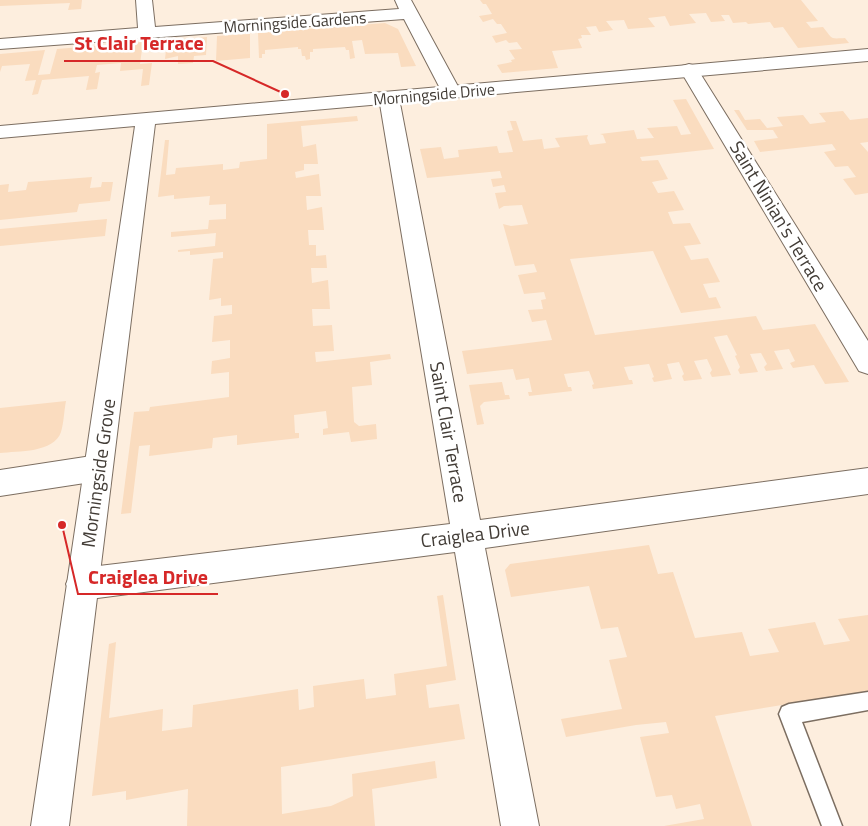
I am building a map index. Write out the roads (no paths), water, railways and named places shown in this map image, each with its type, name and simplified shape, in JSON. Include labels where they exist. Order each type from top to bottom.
[{"type":"street","points":[[144,0],[147,33]]},
{"type":"street","points":[[406,6],[451,92]]},
{"type":"street","name":"Morningside Gardens","points":[[0,44],[147,33],[406,6]]},
{"type":"street","name":"Morningside Drive","points":[[0,132],[868,55]]},
{"type":"street","name":"Saint Ninian's Terrace","points":[[689,70],[868,363]]},
{"type":"street","name":"Saint Clair Terrace","points":[[389,98],[520,826]]},
{"type":"street","name":"Morningside Grove","points":[[50,826],[146,119]]},
{"type":"street","points":[[0,483],[98,468]]},
{"type":"street","name":"Craiglea Drive","points":[[82,584],[467,536],[868,481]]},
{"type":"lane","points":[[832,826],[789,714],[868,701]]},
{"type":"place","name":"St Clair Terrace","points":[[285,94]]},
{"type":"place","name":"Craiglea Drive","points":[[62,525]]}]
